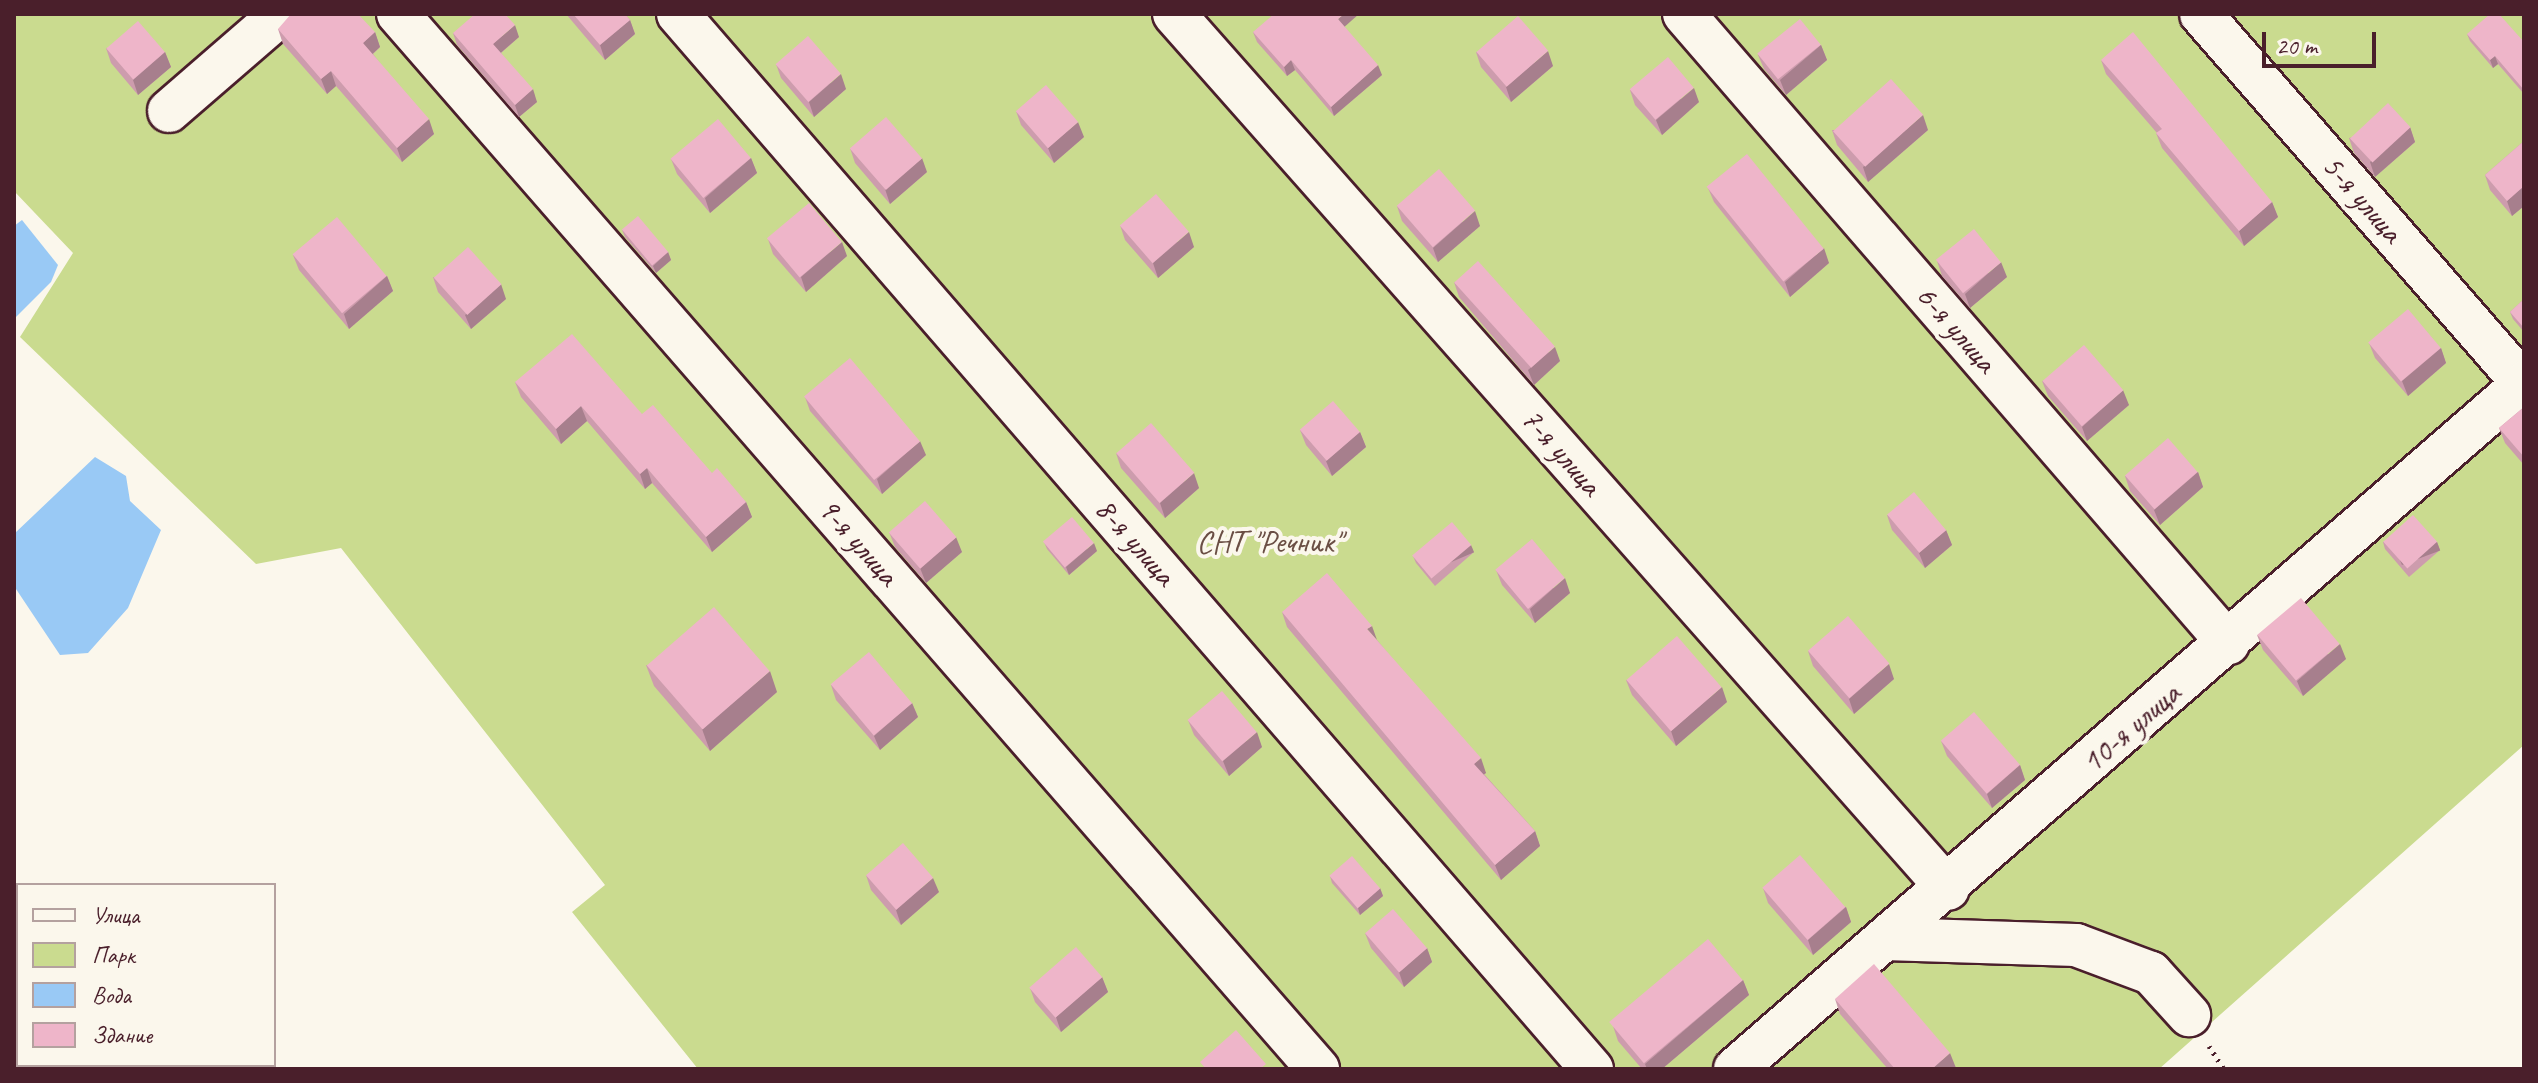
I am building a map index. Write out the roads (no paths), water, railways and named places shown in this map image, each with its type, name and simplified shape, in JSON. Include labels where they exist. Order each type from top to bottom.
[{"type":"street","points":[[169,111],[281,14]]},
{"type":"street","name":"9-я улица","points":[[398,14],[1318,1069]]},
{"type":"street","name":"8-я улица","points":[[678,14],[1592,1069]]},
{"type":"street","name":"7-я улица","points":[[1174,14],[1948,889]]},
{"type":"street","name":"6-я улица","points":[[1684,14],[2228,643]]},
{"type":"street","name":"5-я улица","points":[[2201,14],[2524,383]]},
{"type":"street","name":"10-я улица","points":[[1735,1069],[1948,889],[2524,383]]},
{"type":"street","points":[[1888,939],[2076,945],[2151,973],[2189,1015]]},
{"type":"water","points":[[22,220],[58,265],[51,282],[14,319],[14,226]]},
{"type":"water","points":[[95,457],[126,476],[130,501],[161,530],[128,608],[88,653],[60,655],[14,586],[14,534]]},
{"type":"park label","name":"СНТ \"Речник\"","points":[[1269,542]]}]
